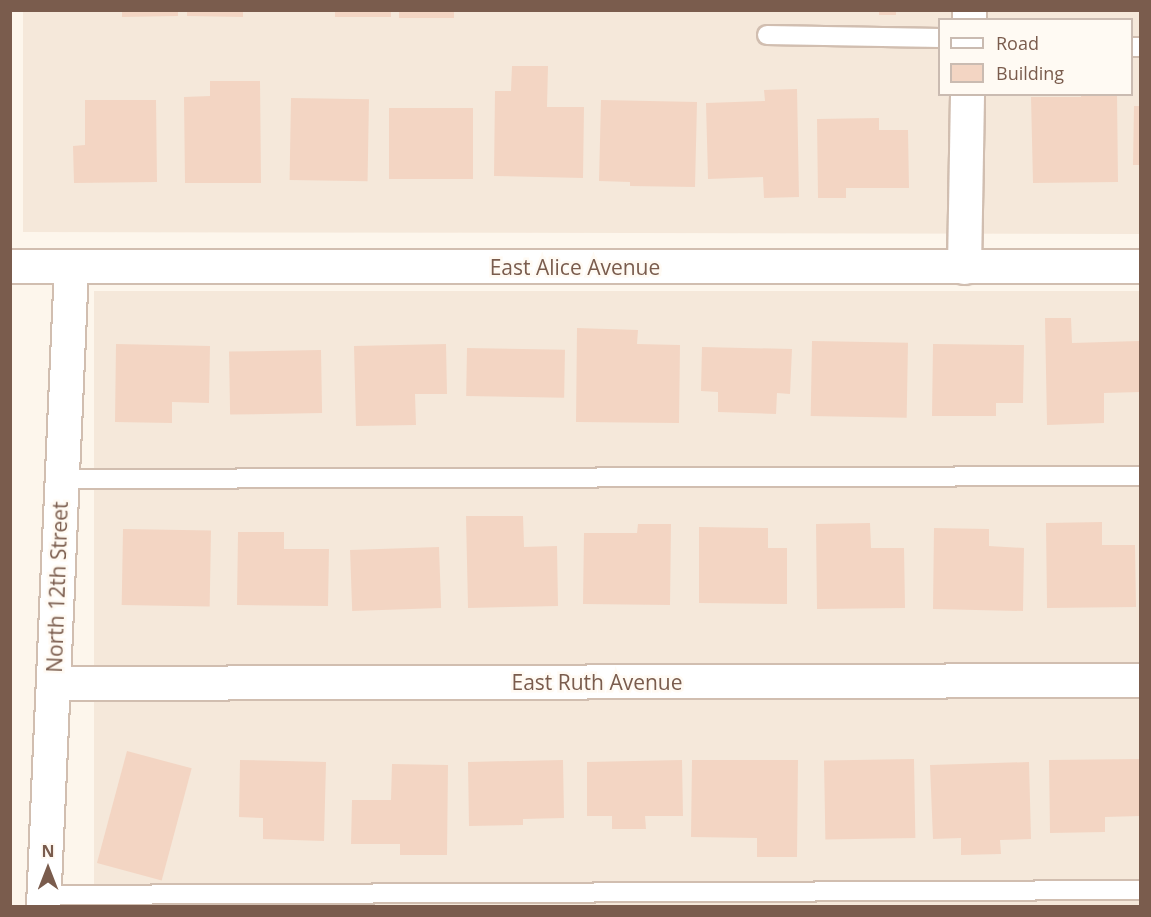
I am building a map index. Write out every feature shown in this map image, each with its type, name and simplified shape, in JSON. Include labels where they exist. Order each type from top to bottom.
[{"type":"street","points":[[964,267],[968,96]]},
{"type":"street","name":"East Alice Avenue","points":[[10,266],[71,268],[1140,266]]},
{"type":"street","name":"North 12th Street","points":[[43,901],[71,268]]},
{"type":"street","name":"East Ruth Avenue","points":[[53,682],[1140,680]]},
{"type":"lane","points":[[767,35],[938,38]]},
{"type":"lane","points":[[61,479],[1140,476]]},
{"type":"lane","points":[[43,901],[1140,890]]},
{"type":"shaded area","points":[[23,11],[1140,11],[1140,234],[23,232]]},
{"type":"shaded area","points":[[94,291],[1140,291],[1140,906],[94,906]]},
{"type":"building","points":[[122,10],[178,10],[178,16],[122,17]]},
{"type":"building","points":[[187,10],[243,10],[243,17],[187,16]]},
{"type":"building","points":[[335,10],[391,10],[391,17],[335,17]]},
{"type":"building","points":[[399,10],[454,10],[454,18],[399,18]]},
{"type":"building","points":[[879,10],[896,10],[896,15],[879,15]]},
{"type":"building","points":[[512,66],[548,66],[547,107],[584,107],[583,178],[494,176],[495,91],[511,91]]},
{"type":"building","points":[[210,81],[260,81],[261,183],[185,183],[184,97],[210,96]]},
{"type":"building","points":[[797,89],[799,197],[764,198],[763,177],[708,179],[706,103],[765,101],[764,90]]},
{"type":"building","points":[[1117,96],[1118,182],[1033,183],[1031,97]]},
{"type":"building","points":[[291,98],[369,99],[368,181],[290,180]]},
{"type":"building","points":[[85,100],[156,100],[157,182],[74,183],[73,146],[85,145]]},
{"type":"building","points":[[601,100],[697,102],[695,187],[630,186],[630,182],[599,181]]},
{"type":"building","points":[[1134,106],[1140,106],[1140,165],[1133,165]]},
{"type":"building","points":[[389,108],[473,108],[473,179],[389,179]]},
{"type":"building","points":[[879,118],[879,130],[908,130],[909,188],[846,188],[846,198],[818,198],[817,119]]},
{"type":"building","points":[[1045,318],[1071,318],[1072,343],[1139,341],[1140,392],[1104,393],[1104,423],[1047,425]]},
{"type":"building","points":[[577,328],[638,330],[637,344],[680,345],[679,423],[576,422]]},
{"type":"building","points":[[812,341],[908,343],[907,418],[811,416]]},
{"type":"building","points":[[116,344],[210,346],[209,403],[172,402],[172,423],[115,422]]},
{"type":"building","points":[[446,344],[447,394],[415,394],[416,425],[356,426],[354,346]]},
{"type":"building","points":[[933,344],[1024,345],[1023,403],[996,403],[996,416],[932,416]]},
{"type":"building","points":[[702,347],[792,349],[790,394],[777,393],[776,414],[718,412],[718,392],[701,391]]},
{"type":"building","points":[[467,348],[565,350],[564,398],[466,396]]},
{"type":"building","points":[[321,350],[322,413],[230,415],[229,352]]},
{"type":"building","points":[[466,516],[523,516],[524,547],[557,546],[558,606],[468,608]]},
{"type":"building","points":[[1102,522],[1102,545],[1135,545],[1136,607],[1047,608],[1046,523]]},
{"type":"building","points":[[870,523],[871,548],[904,548],[905,608],[817,609],[816,524]]},
{"type":"building","points":[[638,524],[671,524],[670,605],[583,604],[584,533],[637,533]]},
{"type":"building","points":[[699,527],[768,528],[768,548],[787,548],[787,604],[699,603]]},
{"type":"building","points":[[934,528],[989,529],[989,546],[1024,548],[1023,611],[933,609]]},
{"type":"building","points":[[123,529],[211,531],[210,607],[122,605]]},
{"type":"building","points":[[238,532],[284,532],[284,549],[329,549],[328,606],[237,605]]},
{"type":"building","points":[[439,547],[441,608],[352,611],[350,550]]},
{"type":"building","points":[[127,751],[192,768],[162,880],[97,863]]},
{"type":"building","points":[[914,759],[915,838],[825,840],[824,761]]},
{"type":"building","points":[[1140,759],[1140,816],[1105,817],[1105,832],[1050,833],[1049,760]]},
{"type":"building","points":[[240,760],[326,762],[324,841],[263,839],[263,818],[239,817]]},
{"type":"building","points":[[563,760],[564,818],[523,819],[523,825],[469,826],[468,762]]},
{"type":"building","points":[[682,760],[683,816],[645,816],[646,829],[612,829],[612,816],[587,816],[587,762]]},
{"type":"building","points":[[692,760],[798,760],[797,857],[757,857],[757,838],[691,837]]},
{"type":"building","points":[[1029,762],[1031,839],[1000,840],[1001,854],[961,855],[961,838],[933,839],[930,765]]},
{"type":"building","points":[[392,764],[448,765],[447,855],[400,855],[400,844],[351,844],[352,800],[391,800]]}]
